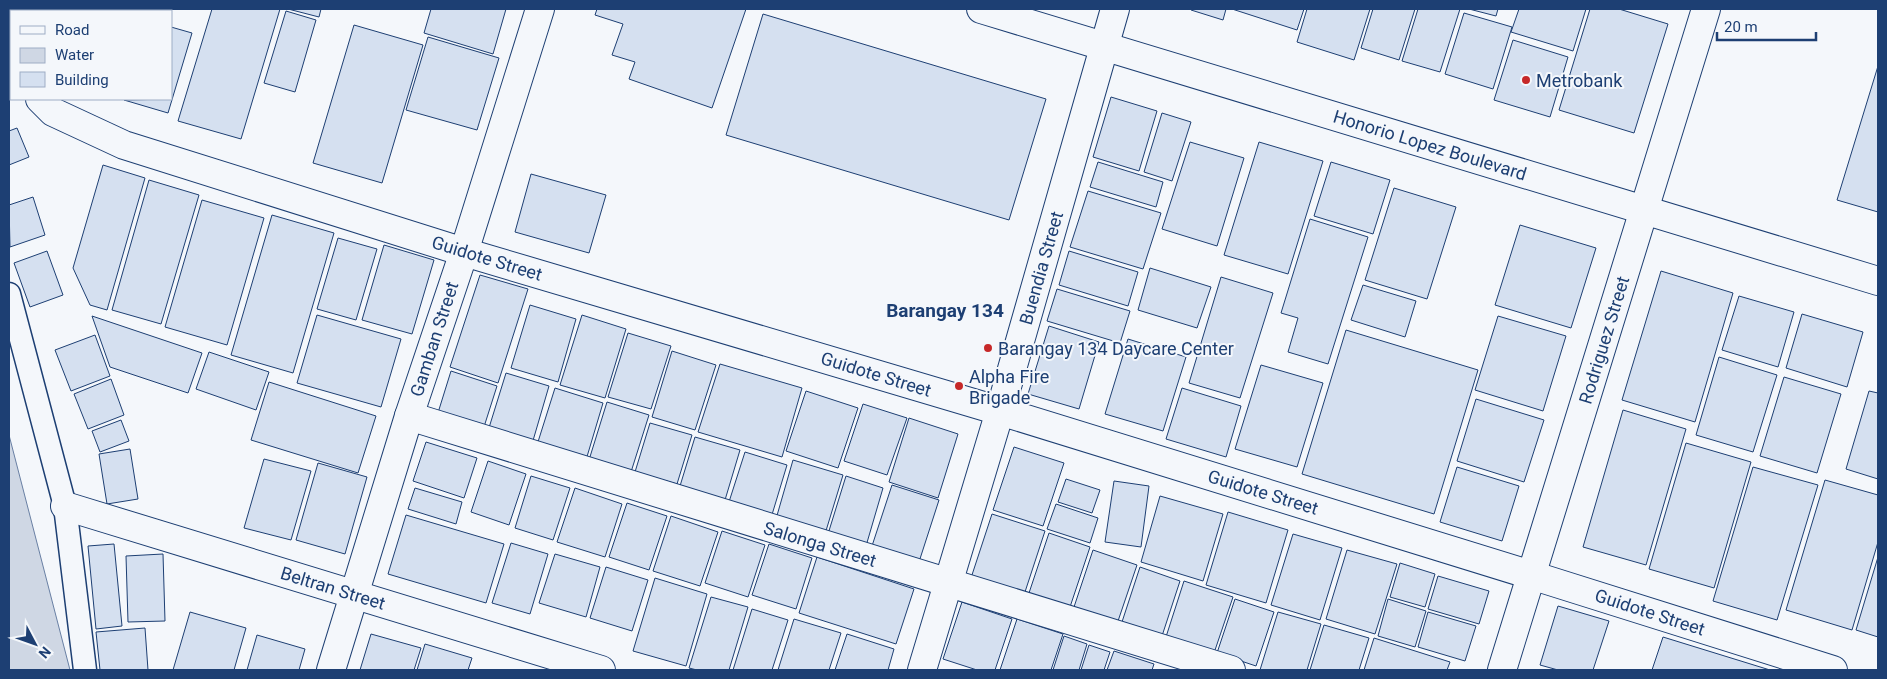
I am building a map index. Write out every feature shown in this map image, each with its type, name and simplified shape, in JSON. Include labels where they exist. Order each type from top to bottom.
[{"type":"street","name":"Gamban Street","points":[[331,670],[409,416],[464,252],[540,9]]},
{"type":"street","name":"Honorio Lopez Boulevard","points":[[981,9],[1878,281]]},
{"type":"street","name":"Buendia Street","points":[[922,670],[1000,411],[1115,9]]},
{"type":"street","name":"Rodriguez Street","points":[[1502,670],[1706,9]]},
{"type":"street","name":"Guidote Street","points":[[41,100],[53,112],[124,145],[464,252],[1000,411],[1833,670]]},
{"type":"street","points":[[9,294],[65,506],[85,670]]},
{"type":"street","name":"Salonga Street","points":[[409,416],[1232,670]]},
{"type":"street","name":"Beltran Street","points":[[65,506],[601,670]]},
{"type":"water","points":[[9,435],[70,670],[9,670]]},
{"type":"building","points":[[9,9],[81,9],[10,10]]},
{"type":"building","points":[[91,9],[145,9],[144,10]]},
{"type":"building","points":[[212,9],[280,9],[241,139],[178,121]]},
{"type":"building","points":[[288,9],[321,9],[319,17]]},
{"type":"building","points":[[431,9],[506,9],[493,54],[424,33]]},
{"type":"building","points":[[597,9],[746,9],[712,108],[629,79],[635,62],[612,55],[623,24],[595,15]]},
{"type":"building","points":[[1192,9],[1226,9],[1223,20]]},
{"type":"building","points":[[1232,9],[1304,9],[1297,30]]},
{"type":"building","points":[[1307,9],[1370,9],[1354,60],[1297,42]]},
{"type":"building","points":[[1373,9],[1415,9],[1399,60],[1361,48]]},
{"type":"building","points":[[1418,9],[1460,9],[1440,72],[1402,61]]},
{"type":"building","points":[[1469,9],[1498,9],[1496,16]]},
{"type":"building","points":[[1519,9],[1586,9],[1573,51],[1511,32]]},
{"type":"building","points":[[1590,9],[1619,9],[1668,24],[1634,133],[1559,110]]},
{"type":"building","points":[[286,11],[316,20],[295,92],[264,83]]},
{"type":"building","points":[[1464,13],[1512,27],[1493,89],[1445,74]]},
{"type":"building","points":[[763,14],[1046,99],[1009,220],[726,135]]},
{"type":"building","points":[[354,25],[423,45],[382,183],[313,163]]},
{"type":"building","points":[[172,27],[192,33],[172,100]]},
{"type":"building","points":[[428,37],[499,58],[477,130],[406,110]]},
{"type":"building","points":[[1513,40],[1568,57],[1550,117],[1494,100]]},
{"type":"building","points":[[1878,66],[1878,212],[1837,200]]},
{"type":"building","points":[[1111,97],[1157,111],[1139,171],[1093,157]]},
{"type":"building","points":[[124,100],[172,100],[168,113]]},
{"type":"building","points":[[1162,113],[1191,122],[1172,181],[1144,172]]},
{"type":"building","points":[[17,128],[29,157],[9,165],[9,131]]},
{"type":"building","points":[[1190,142],[1244,158],[1217,246],[1162,229]]},
{"type":"building","points":[[1259,142],[1323,161],[1288,274],[1224,255]]},
{"type":"building","points":[[1098,162],[1163,182],[1156,207],[1090,187]]},
{"type":"building","points":[[1331,162],[1390,180],[1373,234],[1314,216]]},
{"type":"building","points":[[103,165],[145,178],[107,310],[90,305],[73,268]]},
{"type":"building","points":[[531,174],[606,195],[589,253],[515,232]]},
{"type":"building","points":[[149,180],[199,195],[161,324],[112,310]]},
{"type":"building","points":[[1394,188],[1456,207],[1427,299],[1365,280]]},
{"type":"building","points":[[1088,191],[1161,213],[1143,269],[1070,247]]},
{"type":"building","points":[[33,197],[45,235],[10,247],[9,205]]},
{"type":"building","points":[[202,200],[264,218],[227,345],[165,327]]},
{"type":"building","points":[[272,215],[334,233],[293,373],[231,355]]},
{"type":"building","points":[[1310,219],[1368,237],[1328,364],[1288,352],[1298,318],[1281,313]]},
{"type":"building","points":[[1520,225],[1596,248],[1571,328],[1495,305]]},
{"type":"building","points":[[338,238],[377,249],[356,320],[317,309]]},
{"type":"building","points":[[384,245],[434,260],[412,334],[362,320]]},
{"type":"building","points":[[47,251],[63,295],[30,307],[14,263]]},
{"type":"building","points":[[1069,251],[1138,272],[1128,306],[1059,285]]},
{"type":"building","points":[[1150,268],[1211,287],[1197,328],[1138,310]]},
{"type":"building","points":[[1661,271],[1733,293],[1695,422],[1622,400]]},
{"type":"building","points":[[480,275],[528,289],[498,383],[450,367]]},
{"type":"building","points":[[1221,277],[1273,293],[1240,398],[1189,383]]},
{"type":"building","points":[[1363,285],[1416,301],[1405,337],[1351,320]]},
{"type":"building","points":[[1057,289],[1130,311],[1120,343],[1047,321]]},
{"type":"building","points":[[1739,296],[1794,312],[1778,367],[1722,350]]},
{"type":"building","points":[[530,305],[576,319],[558,382],[511,368]]},
{"type":"building","points":[[1802,314],[1863,332],[1847,387],[1786,368]]},
{"type":"building","points":[[317,315],[401,339],[381,407],[297,383]]},
{"type":"building","points":[[582,315],[626,329],[605,398],[560,385]]},
{"type":"building","points":[[92,316],[202,353],[188,393],[110,367]]},
{"type":"building","points":[[1498,316],[1566,336],[1543,411],[1475,390]]},
{"type":"building","points":[[1049,326],[1099,342],[1079,409],[1028,394]]},
{"type":"building","points":[[1346,330],[1478,370],[1434,514],[1302,474]]},
{"type":"building","points":[[628,333],[671,346],[651,409],[608,397]]},
{"type":"building","points":[[95,335],[110,376],[71,391],[55,350]]},
{"type":"building","points":[[1128,339],[1186,357],[1163,431],[1105,414]]},
{"type":"building","points":[[672,351],[716,365],[695,430],[652,417]]},
{"type":"building","points":[[209,352],[269,372],[256,410],[196,389]]},
{"type":"building","points":[[1719,357],[1777,375],[1753,452],[1696,435]]},
{"type":"building","points":[[720,364],[802,388],[782,457],[698,432]]},
{"type":"building","points":[[1261,365],[1323,383],[1297,467],[1235,449]]},
{"type":"building","points":[[451,371],[497,386],[483,430],[437,416]]},
{"type":"building","points":[[506,373],[549,386],[532,444],[488,431]]},
{"type":"building","points":[[1784,377],[1841,394],[1817,473],[1760,456]]},
{"type":"building","points":[[111,379],[124,415],[88,429],[74,394]]},
{"type":"building","points":[[269,382],[376,416],[358,473],[251,440]]},
{"type":"building","points":[[555,388],[603,403],[586,460],[537,445]]},
{"type":"building","points":[[1182,388],[1241,406],[1226,457],[1166,439]]},
{"type":"building","points":[[806,391],[858,408],[838,468],[786,451]]},
{"type":"building","points":[[1869,391],[1878,393],[1878,479],[1846,469]]},
{"type":"building","points":[[1476,399],[1544,420],[1524,482],[1457,461]]},
{"type":"building","points":[[607,402],[649,415],[631,472],[589,460]]},
{"type":"building","points":[[863,404],[907,418],[887,475],[844,461]]},
{"type":"building","points":[[1623,410],[1686,429],[1646,565],[1583,547]]},
{"type":"building","points":[[909,418],[958,434],[938,498],[889,482]]},
{"type":"building","points":[[121,420],[129,441],[100,452],[92,431]]},
{"type":"building","points":[[650,423],[692,435],[677,484],[635,472]]},
{"type":"building","points":[[695,437],[740,450],[725,500],[680,486]]},
{"type":"building","points":[[426,442],[477,458],[464,498],[413,481]]},
{"type":"building","points":[[1686,443],[1751,462],[1714,588],[1649,569]]},
{"type":"building","points":[[1014,447],[1064,463],[1043,526],[993,510]]},
{"type":"building","points":[[130,449],[138,499],[107,504],[99,454]]},
{"type":"building","points":[[745,452],[787,465],[771,518],[728,505]]},
{"type":"building","points":[[264,459],[311,471],[291,540],[244,528]]},
{"type":"building","points":[[793,460],[843,475],[825,534],[776,519]]},
{"type":"building","points":[[488,461],[526,474],[509,525],[471,512]]},
{"type":"building","points":[[318,463],[367,477],[345,554],[296,540]]},
{"type":"building","points":[[1457,467],[1519,486],[1502,541],[1440,522]]},
{"type":"building","points":[[1753,467],[1818,485],[1777,620],[1713,601]]},
{"type":"building","points":[[531,476],[570,488],[553,540],[515,528]]},
{"type":"building","points":[[846,476],[883,488],[866,546],[828,534]]},
{"type":"building","points":[[1066,479],[1100,490],[1092,513],[1058,502]]},
{"type":"building","points":[[1825,480],[1878,495],[1878,542],[1852,630],[1786,610]]},
{"type":"building","points":[[1114,481],[1149,486],[1141,547],[1105,542]]},
{"type":"building","points":[[892,485],[939,500],[918,565],[871,549]]},
{"type":"building","points":[[415,488],[462,502],[456,524],[408,509]]},
{"type":"building","points":[[575,488],[622,504],[605,557],[557,542]]},
{"type":"building","points":[[1160,496],[1223,514],[1203,581],[1141,562]]},
{"type":"building","points":[[627,503],[667,516],[649,570],[609,557]]},
{"type":"building","points":[[1056,504],[1098,518],[1090,543],[1047,529]]},
{"type":"building","points":[[1228,512],[1288,530],[1266,603],[1206,585]]},
{"type":"building","points":[[992,514],[1045,531],[1023,598],[970,581]]},
{"type":"building","points":[[406,515],[504,544],[486,603],[388,574]]},
{"type":"building","points":[[671,516],[718,532],[700,586],[653,571]]},
{"type":"building","points":[[722,531],[765,545],[748,597],[705,583]]},
{"type":"building","points":[[1049,533],[1090,547],[1069,610],[1028,596]]},
{"type":"building","points":[[1293,534],[1342,548],[1320,620],[1271,605]]},
{"type":"building","points":[[511,543],[548,554],[530,614],[492,603]]},
{"type":"building","points":[[114,544],[122,626],[96,629],[88,546]]},
{"type":"building","points":[[769,544],[812,558],[796,609],[752,595]]},
{"type":"building","points":[[1093,550],[1137,565],[1117,624],[1073,610]]},
{"type":"building","points":[[1347,550],[1397,564],[1375,634],[1326,619]]},
{"type":"building","points":[[163,554],[165,621],[128,622],[126,556]]},
{"type":"building","points":[[555,554],[600,567],[586,617],[539,603]]},
{"type":"building","points":[[817,557],[914,589],[896,644],[799,613]]},
{"type":"building","points":[[1878,557],[1878,637],[1856,630]]},
{"type":"building","points":[[1400,563],[1435,574],[1425,607],[1390,597]]},
{"type":"building","points":[[606,567],[648,580],[632,631],[590,618]]},
{"type":"building","points":[[1140,567],[1180,581],[1161,639],[1121,625]]},
{"type":"building","points":[[1438,576],[1489,591],[1479,624],[1428,609]]},
{"type":"building","points":[[655,578],[707,594],[686,666],[633,651]]},
{"type":"building","points":[[1184,581],[1233,597],[1213,656],[1165,640]]},
{"type":"building","points":[[711,597],[748,607],[729,670],[697,670],[689,668]]},
{"type":"building","points":[[1235,599],[1274,612],[1256,666],[1217,653]]},
{"type":"building","points":[[1388,599],[1426,611],[1415,647],[1378,636]]},
{"type":"building","points":[[962,602],[1012,619],[995,670],[977,670],[943,659]]},
{"type":"building","points":[[1558,606],[1609,621],[1593,670],[1558,670],[1540,665]]},
{"type":"building","points":[[752,609],[788,620],[772,670],[733,670]]},
{"type":"building","points":[[190,612],[246,628],[234,670],[173,670]]},
{"type":"building","points":[[1278,612],[1321,624],[1307,670],[1260,670]]},
{"type":"building","points":[[1428,612],[1476,626],[1465,661],[1418,647]]},
{"type":"building","points":[[794,619],[841,633],[829,670],[778,670]]},
{"type":"building","points":[[1017,619],[1063,634],[1051,670],[1000,670]]},
{"type":"building","points":[[1324,625],[1369,638],[1359,670],[1310,670]]},
{"type":"building","points":[[145,628],[148,670],[100,670],[96,632]]},
{"type":"building","points":[[371,634],[421,648],[414,670],[360,670]]},
{"type":"building","points":[[847,634],[894,649],[888,670],[835,670]]},
{"type":"building","points":[[257,635],[305,649],[299,670],[247,670]]},
{"type":"building","points":[[1064,636],[1087,644],[1079,670],[1053,670]]},
{"type":"building","points":[[1663,637],[1770,670],[1652,670]]},
{"type":"building","points":[[1374,638],[1450,662],[1447,670],[1364,670]]},
{"type":"building","points":[[425,644],[472,658],[468,670],[417,670]]},
{"type":"building","points":[[1089,645],[1110,652],[1104,670],[1081,670]]},
{"type":"building","points":[[1114,651],[1154,664],[1152,670],[1107,670]]},
{"type":"place","name":"Metrobank","points":[[1526,80]]},
{"type":"place","name":"Barangay 134 Daycare Center","points":[[988,348]]},
{"type":"place","name":"Alpha Fire Brigade","points":[[959,386]]},
{"type":"district","name":"Barangay 134","points":[[945,310]]}]
